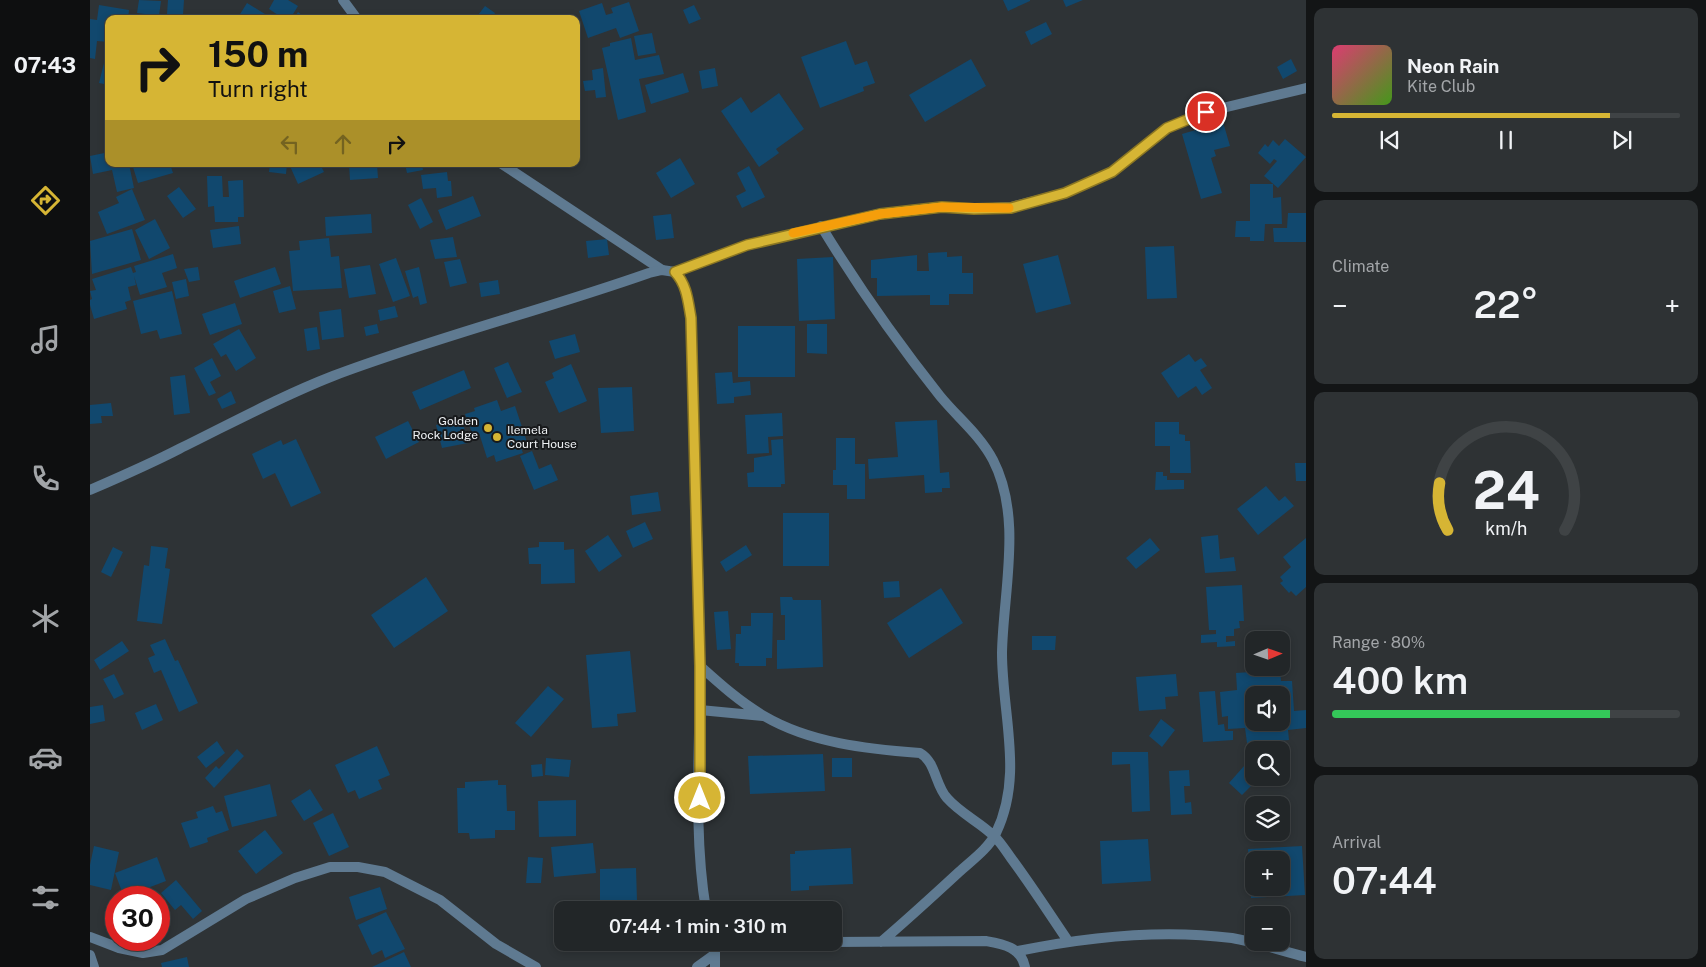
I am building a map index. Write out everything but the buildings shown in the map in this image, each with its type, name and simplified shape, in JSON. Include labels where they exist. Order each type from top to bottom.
[{"type":"street","points":[[343,0],[354,15]]},
{"type":"street","points":[[507,167],[662,270],[675,272],[747,245],[821,226],[880,214],[942,207],[974,209],[1011,208],[1065,193],[1112,172],[1167,128],[1206,112],[1306,88]]},
{"type":"street","points":[[821,226],[879,315],[941,397],[982,442],[994,462],[1003,488],[1009,524],[1009,564],[1002,653],[1011,768],[1009,795],[1004,815],[994,837],[971,861],[882,942]]},
{"type":"street","points":[[90,490],[180,449],[249,412],[332,377],[413,348],[662,270]]},
{"type":"street","points":[[675,272],[682,279],[686,290],[691,318],[700,666],[700,833],[702,886],[704,901]]},
{"type":"street","points":[[700,666],[731,694],[765,716],[798,731],[857,747],[920,754],[930,762],[939,788],[945,797],[966,817],[994,837],[1026,877],[1068,941]]},
{"type":"street","points":[[700,710],[765,716]]},
{"type":"street","points":[[90,937],[119,948],[143,953],[162,950],[246,899],[295,878],[330,867],[358,867],[385,872],[440,900],[496,944],[536,967]]},
{"type":"street","points":[[842,942],[986,941],[1002,944],[1018,951],[1068,941],[1165,935],[1232,938],[1306,957]]},
{"type":"street","points":[[1018,951],[1025,967]]},
{"type":"street","points":[[697,967],[715,954]]},
{"type":"street","points":[[715,954],[715,967]]},
{"type":"street","points":[[90,955],[94,967]]},
{"type":"slow traffic","points":[[793,233],[880,214],[942,207],[974,209],[1009,208]]},
{"type":"place","name":"Golden Rock Lodge","points":[[488,428]]},
{"type":"place","name":"Ilemela Court House","points":[[497,437]]},
{"type":"route","points":[[700,798],[698,557],[692,424],[691,318],[686,290],[682,279],[675,272],[707,258],[747,245],[821,226],[880,214],[942,207],[974,209],[1011,208],[1065,193],[1092,183],[1112,172],[1167,128],[1206,112]]}]
